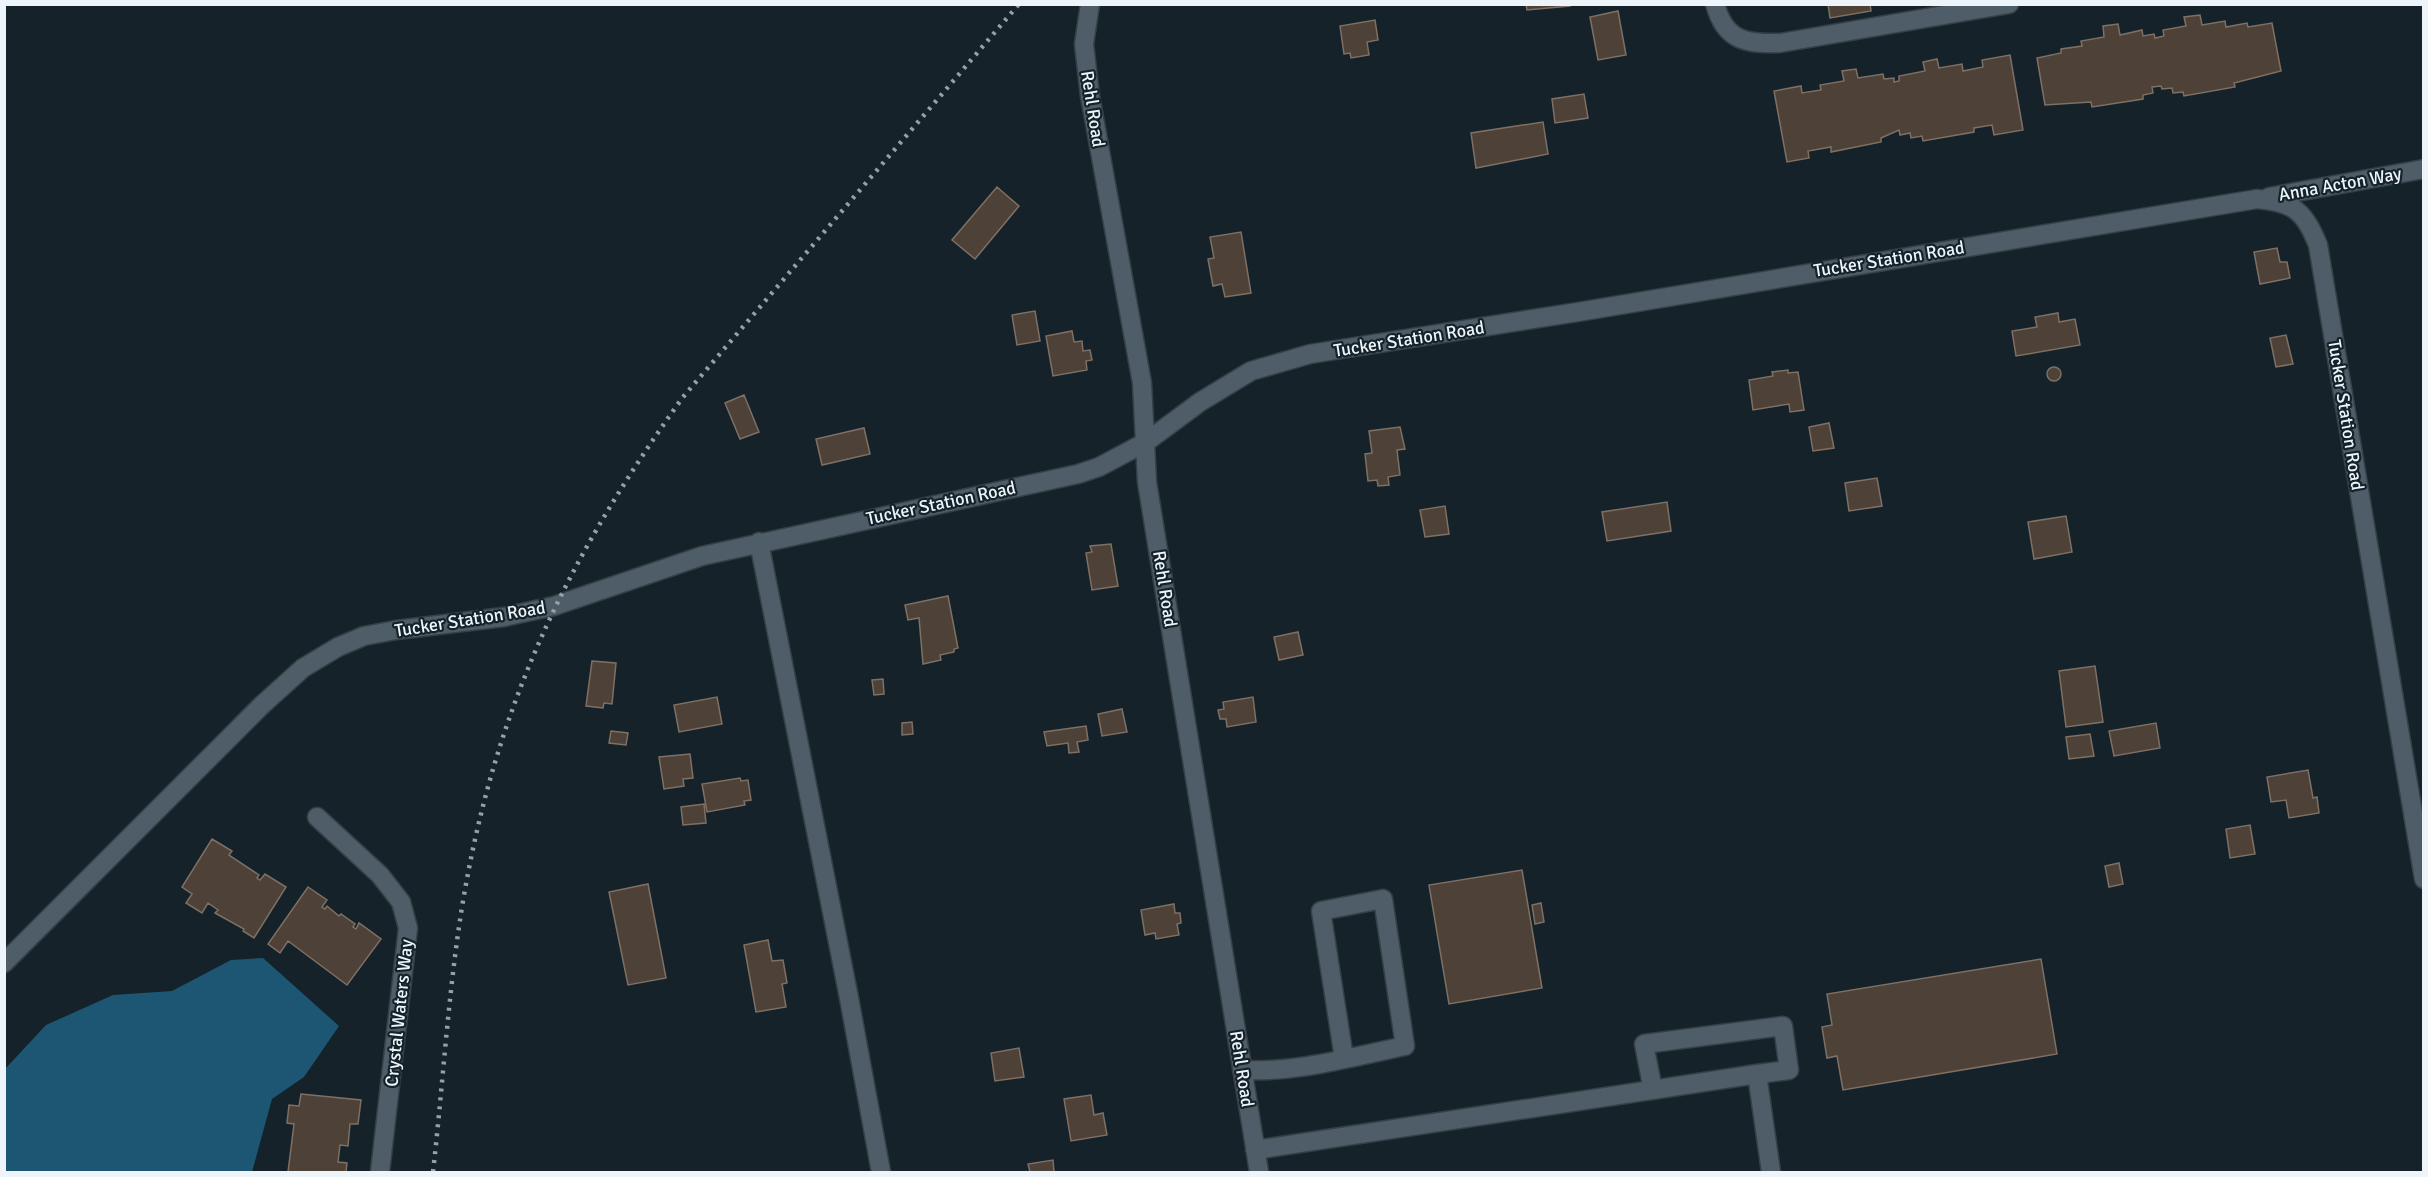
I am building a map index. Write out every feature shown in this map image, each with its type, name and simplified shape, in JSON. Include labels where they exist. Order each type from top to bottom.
[{"type":"street","name":"Rehl Road","points":[[1090,4],[1084,44],[1090,96],[1140,372],[1148,482],[1259,1173]]},
{"type":"street","points":[[1715,4],[1718,16],[1731,35],[1755,43],[1780,43],[2009,4]]},
{"type":"street","name":"Anna Acton Way","points":[[2257,199],[2424,169]]},
{"type":"street","name":"Tucker Station Road","points":[[4,963],[262,705],[303,668],[338,646],[364,636],[504,617],[554,606],[702,556],[1078,474],[1099,467],[1146,442],[1200,402],[1251,371],[1310,354],[1578,312],[2257,199],[2285,204],[2300,212],[2308,220],[2318,245],[2424,879]]},
{"type":"street","points":[[759,542],[849,998],[881,1173]]},
{"type":"street","name":"Crystal Waters Way","points":[[317,817],[380,875],[401,902],[408,928],[380,1173]]},
{"type":"street","points":[[1242,1070],[1274,1072],[1405,1046],[1383,899],[1321,911],[1344,1058]]},
{"type":"street","points":[[1255,1150],[1789,1070],[1783,1026],[1644,1044],[1653,1090]]},
{"type":"street","points":[[1757,1074],[1772,1173]]},
{"type":"water","points":[[263,958],[339,1026],[304,1077],[272,1099],[252,1172],[5,1172],[5,1069],[46,1025],[113,995],[172,991],[231,960]]},
{"type":"building","points":[[1526,4],[1570,4],[1570,6],[1527,10]]},
{"type":"building","points":[[1828,4],[1870,4],[1871,11],[1830,18]]},
{"type":"building","points":[[1618,11],[1626,55],[1598,60],[1590,17]]},
{"type":"building","points":[[2200,15],[2202,25],[2225,21],[2226,27],[2247,23],[2248,27],[2272,23],[2281,71],[2234,83],[2235,87],[2184,96],[2183,92],[2173,93],[2172,88],[2162,89],[2161,86],[2152,87],[2153,93],[2143,95],[2143,99],[2092,107],[2091,102],[2045,105],[2037,58],[2061,53],[2061,49],[2082,46],[2081,41],[2104,37],[2103,26],[2118,24],[2120,35],[2142,30],[2143,36],[2154,34],[2155,38],[2164,36],[2163,30],[2186,26],[2184,17]]},
{"type":"building","points":[[1375,20],[1378,40],[1367,42],[1369,55],[1351,58],[1350,53],[1344,54],[1340,26]]},
{"type":"building","points":[[2010,55],[2023,130],[1994,135],[1992,125],[1974,128],[1974,132],[1923,141],[1922,136],[1911,138],[1910,133],[1900,135],[1899,130],[1881,138],[1881,142],[1831,152],[1831,147],[1808,151],[1809,158],[1787,162],[1774,91],[1801,86],[1802,93],[1821,90],[1820,85],[1844,81],[1842,71],[1856,69],[1858,78],[1883,74],[1884,79],[1894,78],[1894,82],[1899,81],[1899,76],[1925,71],[1923,62],[1937,59],[1939,68],[1962,64],[1963,71],[1983,67],[1982,60]]},
{"type":"building","points":[[1584,94],[1588,118],[1555,123],[1552,99]]},
{"type":"building","points":[[1543,122],[1548,154],[1476,168],[1471,133]]},
{"type":"building","points":[[997,187],[1019,206],[975,259],[952,240]]},
{"type":"building","points":[[1241,232],[1251,293],[1225,297],[1222,284],[1213,286],[1208,259],[1214,258],[1210,237]]},
{"type":"building","points":[[2277,248],[2280,262],[2287,262],[2290,278],[2260,284],[2254,252]]},
{"type":"building","points":[[1035,311],[1040,341],[1017,345],[1012,315]]},
{"type":"building","points":[[2058,313],[2059,322],[2075,319],[2080,345],[2016,356],[2012,331],[2037,327],[2035,317]]},
{"type":"building","points":[[1072,331],[1074,342],[1082,341],[1083,351],[1090,350],[1092,360],[1086,361],[1087,370],[1053,376],[1046,336]]},
{"type":"building","points":[[2286,335],[2293,364],[2276,367],[2270,338]]},
{"type":"building","points":[[2051,367],[2057,367],[2061,374],[2057,381],[2051,381],[2047,377],[2047,371]]},
{"type":"building","points":[[1788,370],[1788,373],[1798,372],[1804,410],[1790,412],[1789,404],[1753,410],[1749,380],[1773,376],[1772,372]]},
{"type":"building","points":[[744,395],[759,432],[740,439],[725,403]]},
{"type":"building","points":[[1829,423],[1834,448],[1813,451],[1809,427]]},
{"type":"building","points":[[1400,427],[1405,449],[1397,450],[1400,475],[1388,477],[1389,485],[1378,486],[1377,480],[1368,481],[1365,454],[1372,453],[1369,431]]},
{"type":"building","points":[[864,428],[870,454],[822,465],[816,439]]},
{"type":"building","points":[[1877,478],[1882,506],[1849,511],[1845,483]]},
{"type":"building","points":[[1667,502],[1671,531],[1607,541],[1602,512]]},
{"type":"building","points":[[1445,506],[1449,534],[1425,537],[1420,510]]},
{"type":"building","points":[[2066,516],[2072,552],[2034,559],[2028,522]]},
{"type":"building","points":[[1111,544],[1118,586],[1092,590],[1086,553],[1092,552],[1090,546]]},
{"type":"building","points":[[948,596],[958,648],[954,649],[954,652],[940,655],[941,660],[923,664],[919,618],[908,620],[905,605]]},
{"type":"building","points":[[1298,632],[1303,655],[1279,660],[1274,637]]},
{"type":"building","points":[[592,661],[616,663],[612,704],[604,703],[603,708],[586,706]]},
{"type":"building","points":[[2095,666],[2103,722],[2066,727],[2059,671]]},
{"type":"building","points":[[883,679],[884,694],[874,695],[872,680]]},
{"type":"building","points":[[717,697],[722,724],[679,732],[674,705]]},
{"type":"building","points":[[1253,697],[1256,722],[1227,727],[1226,719],[1220,719],[1218,710],[1224,709],[1223,702]]},
{"type":"building","points":[[1122,709],[1127,732],[1102,736],[1098,714]]},
{"type":"building","points":[[912,722],[913,734],[902,735],[902,723]]},
{"type":"building","points":[[2156,723],[2160,748],[2114,756],[2109,731]]},
{"type":"building","points":[[1086,726],[1088,740],[1077,742],[1079,752],[1069,753],[1068,743],[1047,746],[1044,732]]},
{"type":"building","points":[[611,731],[628,733],[626,745],[609,743]]},
{"type":"building","points":[[2090,734],[2094,756],[2069,759],[2066,737]]},
{"type":"building","points":[[690,754],[693,778],[683,779],[684,786],[664,789],[659,757]]},
{"type":"building","points":[[2308,770],[2313,798],[2317,797],[2319,813],[2289,818],[2286,800],[2271,802],[2267,777]]},
{"type":"building","points":[[740,778],[741,781],[748,780],[751,800],[744,801],[745,805],[707,812],[702,784]]},
{"type":"building","points":[[704,804],[706,823],[683,825],[681,807]]},
{"type":"building","points":[[2250,825],[2255,854],[2230,858],[2226,829]]},
{"type":"building","points":[[212,839],[232,851],[229,855],[259,875],[257,878],[260,880],[265,874],[286,887],[254,938],[243,931],[244,929],[215,913],[218,910],[208,903],[202,913],[186,903],[192,894],[182,887]]},
{"type":"building","points":[[2119,863],[2123,884],[2109,887],[2105,866]]},
{"type":"building","points":[[1522,870],[1542,988],[1449,1004],[1429,885]]},
{"type":"building","points":[[648,884],[666,978],[628,985],[609,892]]},
{"type":"building","points":[[308,887],[327,900],[322,907],[325,909],[327,906],[339,916],[341,914],[355,924],[353,927],[356,929],[359,923],[381,939],[347,985],[288,941],[280,953],[268,944]]},
{"type":"building","points":[[1541,903],[1544,922],[1535,924],[1532,905]]},
{"type":"building","points":[[1174,904],[1175,913],[1180,913],[1181,923],[1177,924],[1179,935],[1156,939],[1155,933],[1145,935],[1141,910]]},
{"type":"building","points":[[768,940],[772,961],[783,960],[787,983],[782,984],[786,1007],[756,1012],[744,945]]},
{"type":"building","points":[[2041,959],[2057,1054],[1843,1090],[1837,1056],[1827,1058],[1822,1027],[1832,1025],[1827,994]]},
{"type":"building","points":[[1019,1048],[1024,1077],[995,1081],[991,1053]]},
{"type":"building","points":[[301,1094],[361,1100],[358,1124],[350,1124],[348,1146],[340,1145],[338,1162],[347,1163],[346,1172],[288,1172],[294,1124],[287,1123],[289,1105],[299,1106]]},
{"type":"building","points":[[1091,1095],[1094,1115],[1103,1113],[1107,1135],[1071,1141],[1064,1099]]},
{"type":"building","points":[[1053,1160],[1054,1172],[1030,1172],[1028,1164]]},
{"type":"railway","points":[[433,1172],[457,940],[476,834],[494,766],[516,701],[541,638],[570,577],[641,458],[683,397],[1019,4]]}]
